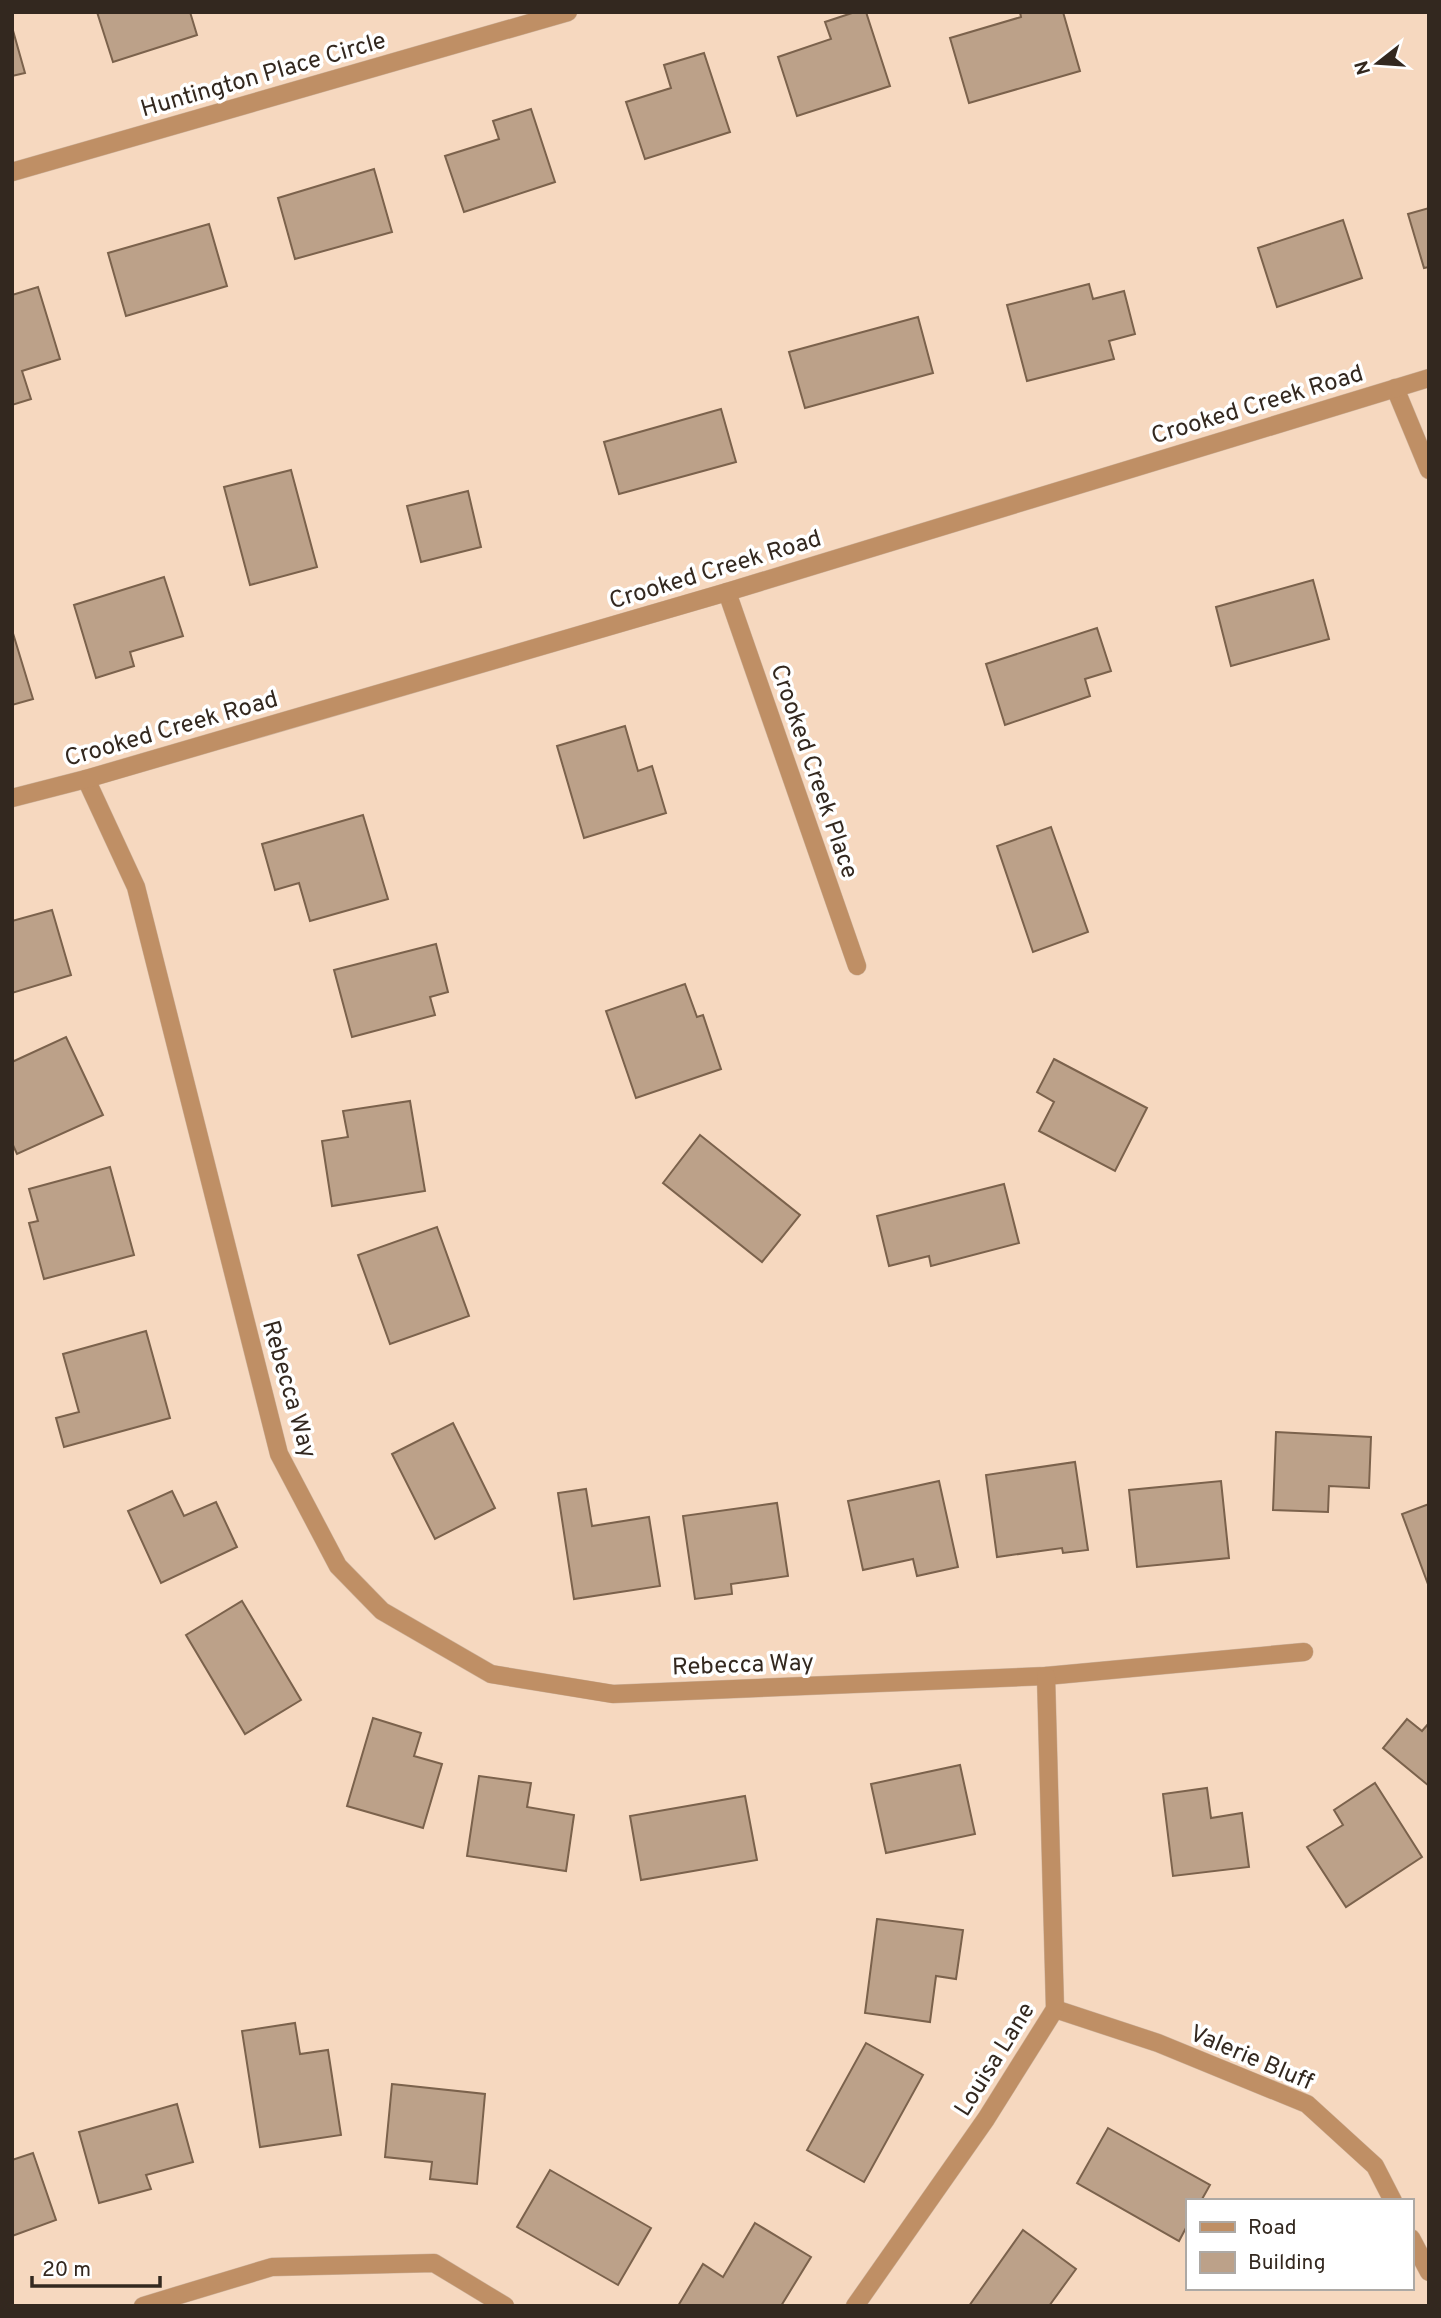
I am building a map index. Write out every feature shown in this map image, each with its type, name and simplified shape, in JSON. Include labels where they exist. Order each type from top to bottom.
[{"type":"street","name":"Huntington Place Circle","points":[[12,172],[568,12]]},
{"type":"street","name":"Crooked Creek Road","points":[[12,798],[86,779],[727,592],[1429,378]]},
{"type":"street","points":[[1395,388],[1429,470]]},
{"type":"street","name":"Crooked Creek Place","points":[[727,592],[857,966]]},
{"type":"street","name":"Rebecca Way","points":[[86,779],[136,887],[279,1454],[338,1566],[382,1611],[491,1674],[613,1694],[1046,1676],[1304,1652]]},
{"type":"street","name":"Louisa Lane","points":[[855,2306],[986,2119],[1055,2009],[1046,1676]]},
{"type":"street","name":"Valerie Bluff","points":[[1055,2009],[1158,2043],[1307,2104],[1376,2166],[1392,2199]]},
{"type":"street","points":[[1413,2242],[1429,2272]]},
{"type":"street","points":[[143,2306],[272,2267],[434,2263],[505,2306]]},
{"type":"building","points":[[97,12],[190,12],[197,35],[113,62]]},
{"type":"building","points":[[855,12],[866,12],[890,86],[797,116],[778,57],[831,39],[825,22]]},
{"type":"building","points":[[1020,12],[1063,12],[1080,71],[969,103],[950,38],[1021,17]]},
{"type":"building","points":[[12,27],[25,73],[12,76]]},
{"type":"building","points":[[704,53],[730,132],[645,159],[626,102],[671,88],[664,65]]},
{"type":"building","points":[[531,109],[555,182],[464,212],[445,156],[499,139],[493,121]]},
{"type":"building","points":[[374,169],[392,232],[295,259],[278,198]]},
{"type":"building","points":[[1429,208],[1429,267],[1424,268],[1408,214]]},
{"type":"building","points":[[1343,220],[1362,278],[1277,307],[1258,248]]},
{"type":"building","points":[[209,224],[227,286],[126,316],[108,253]]},
{"type":"building","points":[[1089,284],[1093,299],[1124,291],[1135,334],[1109,341],[1114,359],[1027,381],[1007,305]]},
{"type":"building","points":[[38,287],[60,359],[22,371],[31,399],[12,405],[12,295]]},
{"type":"building","points":[[918,317],[933,373],[805,408],[789,352]]},
{"type":"building","points":[[721,409],[736,462],[619,494],[604,442]]},
{"type":"building","points":[[291,470],[317,567],[250,585],[224,487]]},
{"type":"building","points":[[468,491],[481,547],[421,562],[407,506]]},
{"type":"building","points":[[164,577],[183,636],[130,652],[134,666],[96,678],[74,605]]},
{"type":"building","points":[[1313,580],[1329,639],[1231,666],[1216,607]]},
{"type":"building","points":[[1097,628],[1111,671],[1085,679],[1090,696],[1005,725],[986,664]]},
{"type":"building","points":[[12,630],[33,699],[12,705]]},
{"type":"building","points":[[625,726],[638,771],[652,766],[666,813],[584,838],[557,746]]},
{"type":"building","points":[[363,815],[388,899],[310,921],[299,883],[275,890],[262,844]]},
{"type":"building","points":[[1051,827],[1088,932],[1033,952],[997,846]]},
{"type":"building","points":[[52,910],[71,975],[12,993],[12,921]]},
{"type":"building","points":[[436,944],[448,992],[430,997],[435,1015],[352,1037],[334,970]]},
{"type":"building","points":[[685,984],[697,1017],[703,1015],[721,1069],[636,1098],[606,1011]]},
{"type":"building","points":[[66,1037],[103,1115],[17,1154],[12,1143],[12,1062]]},
{"type":"building","points":[[1054,1059],[1147,1108],[1115,1171],[1039,1131],[1054,1102],[1037,1092]]},
{"type":"building","points":[[410,1101],[425,1191],[332,1206],[322,1141],[348,1137],[343,1111]]},
{"type":"building","points":[[700,1135],[800,1215],[762,1262],[663,1183]]},
{"type":"building","points":[[110,1167],[134,1255],[44,1279],[29,1223],[38,1221],[29,1189]]},
{"type":"building","points":[[1004,1184],[1019,1243],[931,1266],[929,1256],[889,1266],[877,1216]]},
{"type":"building","points":[[437,1227],[469,1316],[390,1344],[358,1255]]},
{"type":"building","points":[[146,1331],[170,1418],[64,1447],[56,1418],[79,1412],[63,1354]]},
{"type":"building","points":[[453,1423],[495,1508],[435,1539],[392,1454]]},
{"type":"building","points":[[1276,1432],[1371,1437],[1369,1488],[1329,1486],[1328,1512],[1273,1510]]},
{"type":"building","points":[[1075,1462],[1088,1550],[1063,1553],[1062,1548],[997,1557],[986,1475]]},
{"type":"building","points":[[939,1481],[958,1567],[917,1576],[913,1559],[863,1570],[848,1501]]},
{"type":"building","points":[[1221,1481],[1229,1558],[1137,1567],[1129,1490]]},
{"type":"building","points":[[586,1489],[592,1526],[649,1517],[660,1586],[574,1599],[558,1493]]},
{"type":"building","points":[[172,1491],[184,1516],[216,1502],[237,1547],[161,1583],[128,1511]]},
{"type":"building","points":[[777,1503],[788,1576],[731,1584],[732,1594],[695,1599],[683,1516]]},
{"type":"building","points":[[1429,1504],[1429,1587],[1402,1514]]},
{"type":"building","points":[[242,1601],[301,1700],[245,1734],[186,1635]]},
{"type":"building","points":[[373,1718],[421,1733],[414,1756],[442,1764],[423,1828],[347,1806]]},
{"type":"building","points":[[1407,1719],[1422,1731],[1429,1723],[1429,1786],[1383,1748]]},
{"type":"building","points":[[960,1765],[975,1834],[886,1853],[871,1784]]},
{"type":"building","points":[[479,1776],[531,1783],[527,1807],[574,1815],[566,1871],[467,1856]]},
{"type":"building","points":[[1375,1783],[1422,1857],[1346,1907],[1307,1847],[1343,1825],[1334,1810]]},
{"type":"building","points":[[1207,1788],[1211,1818],[1242,1813],[1249,1867],[1173,1876],[1163,1794]]},
{"type":"building","points":[[745,1796],[757,1860],[641,1880],[630,1816]]},
{"type":"building","points":[[877,1919],[963,1930],[956,1979],[936,1976],[930,2022],[865,2013]]},
{"type":"building","points":[[295,2023],[300,2054],[328,2050],[341,2135],[260,2147],[242,2031]]},
{"type":"building","points":[[866,2043],[923,2075],[864,2182],[807,2150]]},
{"type":"building","points":[[392,2084],[485,2094],[477,2184],[430,2179],[432,2162],[385,2157]]},
{"type":"building","points":[[177,2104],[193,2162],[146,2175],[151,2189],[99,2203],[79,2132]]},
{"type":"building","points":[[1108,2128],[1210,2185],[1202,2199],[1186,2199],[1186,2228],[1179,2241],[1077,2183]]},
{"type":"building","points":[[33,2153],[56,2220],[12,2236],[12,2160]]},
{"type":"building","points":[[550,2170],[651,2228],[618,2285],[517,2227]]},
{"type":"building","points":[[755,2223],[811,2257],[781,2306],[678,2306],[703,2264],[723,2277]]},
{"type":"building","points":[[1023,2230],[1076,2269],[1049,2306],[969,2306]]}]
